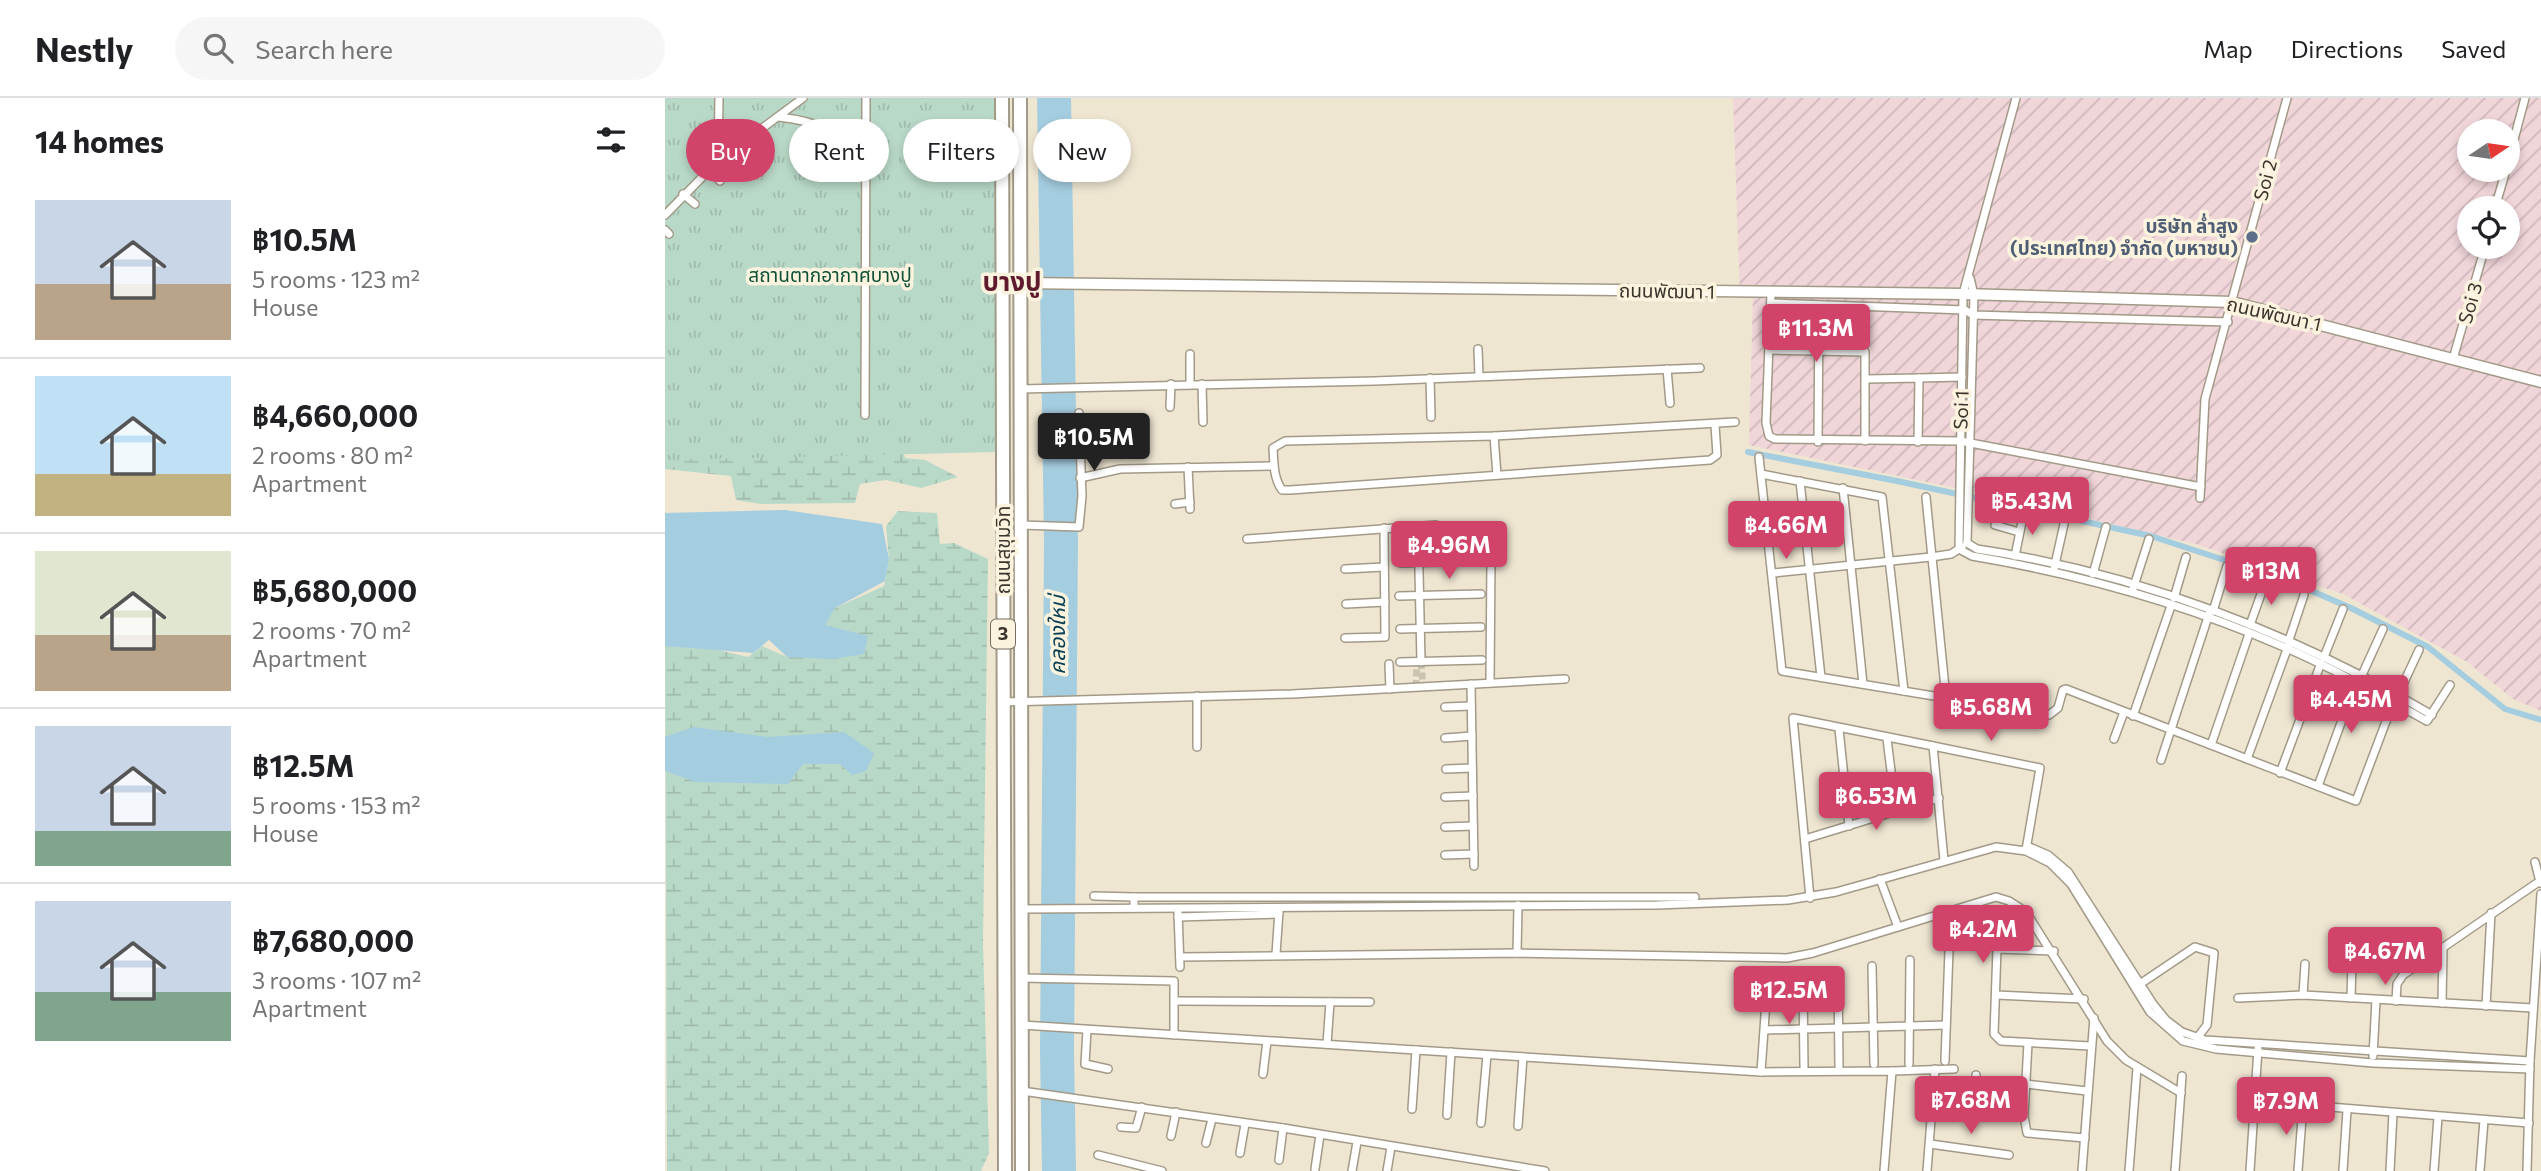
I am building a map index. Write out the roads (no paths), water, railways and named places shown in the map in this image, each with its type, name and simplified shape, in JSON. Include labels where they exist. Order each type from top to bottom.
[{"type":"highway","name":"ถนนสุขุมวิท","points":[[1002,98],[1005,1171]]},
{"type":"highway","name":"ถนนสุขุมวิท","points":[[1020,98],[1027,283],[1020,389],[1021,525],[1028,701],[1028,978],[1022,1026],[1022,1171]]},
{"type":"main road","name":"ถนนพัฒนา 1","points":[[1027,283],[1771,297],[1968,295],[2232,302],[2541,382]]},
{"type":"street","points":[[719,98],[719,119]]},
{"type":"street","points":[[775,120],[803,98]]},
{"type":"street","points":[[866,98],[866,119]]},
{"type":"street","points":[[1968,543],[1968,295],[2016,98]]},
{"type":"street","name":"Soi 2","points":[[2200,498],[2202,418],[2287,98]]},
{"type":"street","points":[[2519,119],[2525,98]]},
{"type":"street","points":[[779,117],[789,119]]},
{"type":"street","points":[[665,215],[695,182]]},
{"type":"street","points":[[865,415],[866,182]]},
{"type":"street","points":[[683,194],[695,204]]},
{"type":"street","name":"Soi 3","points":[[2453,359],[2482,259]]},
{"type":"street","points":[[2201,487],[1960,441],[1818,442],[1769,436],[1766,423],[1771,297],[1819,305],[2228,322]]},
{"type":"street","points":[[1818,442],[1819,305]]},
{"type":"street","name":"Soi 1","points":[[1959,546],[1962,377],[1969,313]]},
{"type":"street","points":[[1478,349],[1479,376]]},
{"type":"street","points":[[1770,350],[1865,352],[1865,441]]},
{"type":"street","points":[[1190,354],[1190,384]]},
{"type":"street","points":[[1020,389],[1430,379],[1700,368]]},
{"type":"street","points":[[1667,369],[1670,403]]},
{"type":"street","points":[[1867,379],[1962,377]]},
{"type":"street","points":[[1918,442],[1919,378]]},
{"type":"street","points":[[1430,379],[1431,417]]},
{"type":"street","points":[[1170,407],[1171,384]]},
{"type":"street","points":[[1202,384],[1203,422]]},
{"type":"street","points":[[1021,525],[1079,527],[1079,413]]},
{"type":"street","points":[[1715,425],[1716,459],[1290,490],[1282,490],[1277,482],[1274,466],[1273,448],[1285,441],[1494,436],[1735,422]]},
{"type":"street","points":[[1494,436],[1497,475]]},
{"type":"street","points":[[1759,457],[1774,573],[1782,670],[2049,715],[2058,708],[2066,688],[2352,801],[2359,798],[2393,702]]},
{"type":"street","points":[[1080,478],[1120,469],[1274,466]]},
{"type":"street","points":[[1175,503],[1190,506],[1188,467]]},
{"type":"street","points":[[1761,474],[1882,497],[1892,562],[1904,691]]},
{"type":"street","points":[[1800,481],[1821,677]]},
{"type":"street","points":[[1843,488],[1863,684]]},
{"type":"street","points":[[1926,497],[1946,698]]},
{"type":"street","points":[[2015,556],[2024,512]]},
{"type":"street","points":[[2054,569],[2064,524]]},
{"type":"street","points":[[1247,539],[1436,525]]},
{"type":"street","points":[[1995,525],[2019,532]]},
{"type":"street","points":[[1418,526],[1419,662]]},
{"type":"street","points":[[2094,574],[2106,527]]},
{"type":"street","points":[[1345,638],[1385,637],[1384,528]]},
{"type":"street","points":[[2133,589],[2149,538]]},
{"type":"street","points":[[1774,573],[1931,557],[1968,543]]},
{"type":"street","points":[[1968,543],[1977,549],[2015,556],[2133,589]]},
{"type":"street","points":[[1959,546],[1972,556],[2094,574],[2211,614],[2287,643],[2427,721],[2450,685]]},
{"type":"street","points":[[2133,716],[2186,557]]},
{"type":"street","points":[[1490,683],[1491,558]]},
{"type":"street","points":[[1400,563],[1482,561]]},
{"type":"street","points":[[1345,569],[1384,566]]},
{"type":"street","points":[[2161,760],[2227,566]]},
{"type":"street","points":[[2209,744],[2266,580]]},
{"type":"street","points":[[1399,596],[1481,594]]},
{"type":"street","points":[[2245,759],[2304,595]]},
{"type":"street","points":[[1346,604],[1385,602]]},
{"type":"street","points":[[2282,774],[2343,609]]},
{"type":"street","points":[[1401,629],[1481,627]]},
{"type":"street","points":[[2319,787],[2358,683],[2383,629]]},
{"type":"street","points":[[2398,695],[2419,650]]},
{"type":"street","points":[[1400,662],[1482,660]]},
{"type":"street","points":[[2323,662],[2362,675],[2432,715]]},
{"type":"street","points":[[1389,664],[1390,689]]},
{"type":"street","points":[[1003,702],[1390,689],[1565,679]]},
{"type":"street","points":[[1471,684],[1474,866]]},
{"type":"street","points":[[1197,695],[1197,747]]},
{"type":"street","points":[[1445,707],[1471,706]]},
{"type":"street","points":[[2114,739],[2124,712]]},
{"type":"street","points":[[1810,898],[1793,719],[2040,768],[2027,848]]},
{"type":"street","points":[[1839,729],[1849,825]]},
{"type":"street","points":[[1445,738],[1472,736]]},
{"type":"street","points":[[1888,739],[1896,811]]},
{"type":"street","points":[[1933,747],[1944,860]]},
{"type":"street","points":[[1446,769],[1472,768]]},
{"type":"street","points":[[1445,797],[1473,796]]},
{"type":"street","points":[[1805,839],[1939,798]]},
{"type":"street","points":[[1445,827],[1473,826]]},
{"type":"street","points":[[1094,896],[1445,896],[1563,901],[1810,898],[1881,881],[1944,860],[1996,847],[2027,848],[2050,863],[2071,884],[2115,951],[2150,1012],[2169,1032],[2192,1045],[2373,1063],[2530,1065]]},
{"type":"street","points":[[1445,855],[1473,854]]},
{"type":"street","points":[[2396,1001],[2399,978],[2491,913],[2541,883],[2535,862]]},
{"type":"street","points":[[1881,881],[1898,927]]},
{"type":"street","points":[[2527,1171],[2530,1065],[2541,894]]},
{"type":"street","points":[[1445,896],[1445,905]]},
{"type":"street","points":[[1134,897],[1134,908]]},
{"type":"street","points":[[1265,897],[1265,907]]},
{"type":"street","points":[[1332,907],[1333,897]]},
{"type":"street","points":[[1680,900],[1695,897]]},
{"type":"street","points":[[1180,957],[1517,953],[1787,958],[1996,897],[2010,901],[2026,912],[2054,951],[2107,1041],[2137,1068],[2181,1093]]},
{"type":"street","points":[[1178,917],[1332,907],[1445,905],[1518,908],[1563,901]]},
{"type":"street","points":[[1027,909],[1265,907],[1279,911]]},
{"type":"street","points":[[1178,908],[1180,967]]},
{"type":"street","points":[[1517,953],[1518,908]]},
{"type":"street","points":[[1276,954],[1279,911]]},
{"type":"street","points":[[2486,1006],[2491,913]]},
{"type":"street","points":[[1998,928],[1993,1024],[1995,1037],[2001,1041],[2090,1046]]},
{"type":"street","points":[[2140,984],[2195,947],[2214,953],[2207,1024],[2197,1038]]},
{"type":"street","points":[[2442,1003],[2443,948]]},
{"type":"street","points":[[1997,949],[2054,951]]},
{"type":"street","points":[[1945,1061],[1949,950]]},
{"type":"street","points":[[2115,951],[2173,1027],[2197,1038],[2257,1051],[2374,1052],[2530,1065]]},
{"type":"street","points":[[1909,1064],[1910,960]]},
{"type":"street","points":[[2351,998],[2352,961]]},
{"type":"street","points":[[2303,995],[2305,964]]},
{"type":"street","points":[[1872,966],[1874,1064]]},
{"type":"street","points":[[1838,976],[1839,1066]]},
{"type":"street","points":[[1028,978],[1174,981],[1174,1035]]},
{"type":"street","points":[[1803,985],[1804,1067]]},
{"type":"street","points":[[1761,1072],[1767,987]]},
{"type":"street","points":[[1996,995],[2084,999]]},
{"type":"street","points":[[2238,998],[2303,995],[2533,1008]]},
{"type":"street","points":[[2373,1063],[2376,1000]]},
{"type":"street","points":[[1176,1001],[1370,1002]]},
{"type":"street","points":[[1327,1044],[1330,1002]]},
{"type":"street","points":[[2082,1171],[2094,1018]]},
{"type":"street","points":[[1765,1030],[1946,1025]]},
{"type":"street","points":[[1022,1026],[1761,1072],[1954,1069]]},
{"type":"street","points":[[1087,1030],[1085,1064],[1108,1069]]},
{"type":"street","points":[[1263,1074],[1267,1041]]},
{"type":"street","points":[[2028,1043],[2024,1116],[2027,1133],[2085,1138]]},
{"type":"street","points":[[1412,1109],[1416,1050]]},
{"type":"street","points":[[2250,1171],[2257,1051]]},
{"type":"street","points":[[1447,1115],[1451,1052]]},
{"type":"street","points":[[1481,1123],[1487,1055]]},
{"type":"street","points":[[1518,1126],[1523,1057]]},
{"type":"street","points":[[2129,1171],[2137,1068]]},
{"type":"street","points":[[1927,1171],[1935,1069]]},
{"type":"street","points":[[1884,1171],[1892,1071]]},
{"type":"street","points":[[1974,1108],[1976,1074]]},
{"type":"street","points":[[2175,1171],[2182,1076]]},
{"type":"street","points":[[2027,1084],[2087,1091]]},
{"type":"street","points":[[1022,1091],[1283,1128],[1545,1171]]},
{"type":"street","points":[[2254,1101],[2529,1123]]},
{"type":"street","points":[[2298,1171],[2303,1105]]},
{"type":"street","points":[[1932,1106],[1991,1111]]},
{"type":"street","points":[[1121,1127],[1136,1128],[1142,1107]]},
{"type":"street","points":[[2343,1171],[2347,1110]]},
{"type":"street","points":[[1171,1136],[1176,1112]]},
{"type":"street","points":[[2390,1171],[2393,1113]]},
{"type":"street","points":[[2434,1171],[2438,1117]]},
{"type":"street","points":[[1206,1143],[1212,1119]]},
{"type":"street","points":[[2480,1171],[2483,1120]]},
{"type":"street","points":[[1240,1153],[1245,1124]]},
{"type":"street","points":[[1279,1160],[1283,1128]]},
{"type":"street","points":[[1315,1170],[1321,1135]]},
{"type":"street","points":[[1352,1171],[1357,1142]]},
{"type":"street","points":[[1930,1144],[2009,1155]]},
{"type":"street","points":[[1387,1171],[1391,1147]]},
{"type":"street","points":[[1098,1155],[1129,1167],[1162,1171]]},
{"type":"street","points":[[1489,1171],[1491,1162]]},
{"type":"water","points":[[1037,98],[1071,98],[1071,119],[1037,119]]},
{"type":"water","name":"คลองใหม่","points":[[1038,182],[1072,182],[1078,539],[1074,1051],[1076,1171],[1042,1171],[1040,1051],[1044,539]]},
{"type":"water","points":[[785,510],[882,524],[889,559],[885,581],[835,608],[825,625],[868,636],[864,654],[832,659],[787,657],[769,640],[753,653],[665,646],[665,513]]},
{"type":"water","points":[[694,727],[768,737],[844,732],[874,753],[866,771],[852,775],[840,764],[803,764],[788,784],[696,782],[665,771],[665,737]]},
{"type":"waterway","points":[[1748,452],[2151,536],[2291,582],[2351,608],[2428,647],[2505,709],[2541,720]]},
{"type":"tunnel","points":[[1416,687],[1417,662]]},
{"type":"tunnel","points":[[1421,662],[1423,687]]},
{"type":"place","name":"บริษัท ล่ำสูง (ประเทศไทย) จำกัด (มหาชน)","points":[[2252,237]]},
{"type":"district","name":"บางปู","points":[[1012,282]]},
{"type":"park label","name":"สถานตากอากาศบางปู","points":[[830,275]]}]
